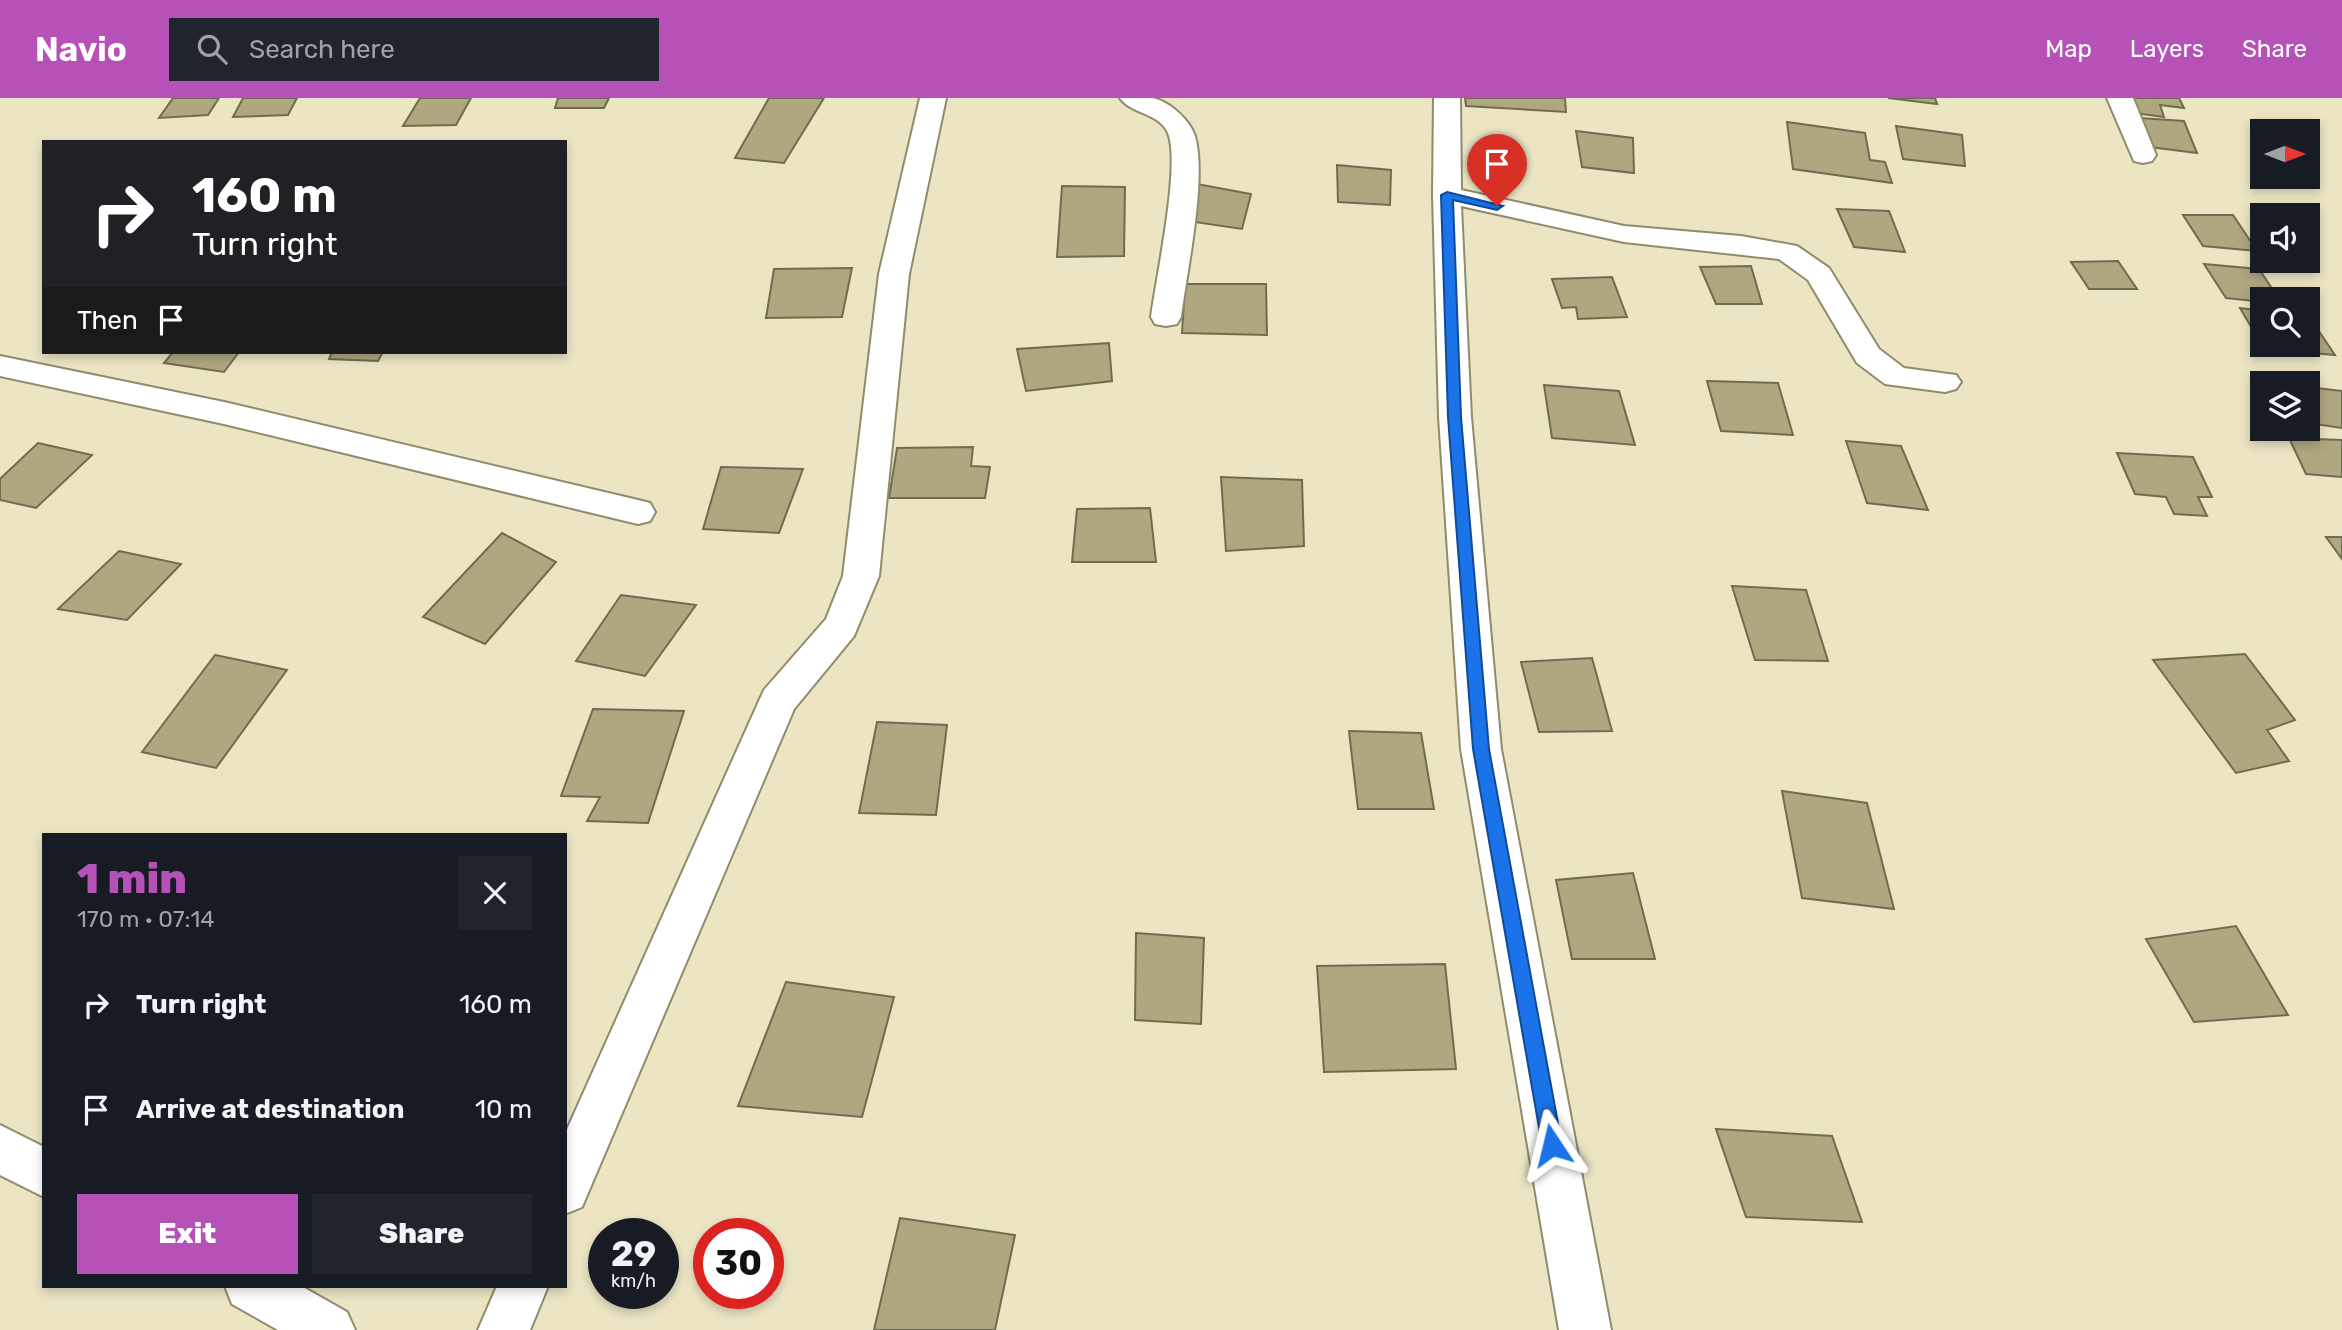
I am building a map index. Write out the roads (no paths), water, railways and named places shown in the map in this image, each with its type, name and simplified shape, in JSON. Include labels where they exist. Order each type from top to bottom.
[{"type":"street","points":[[567,1184],[778,701],[841,626],[861,576],[894,275],[933,98]]},
{"type":"street","points":[[1133,98],[1164,114],[1181,132],[1186,166],[1166,317]]},
{"type":"street","points":[[1447,98],[1447,195],[1455,417],[1481,749],[1585,1330]]},
{"type":"street","points":[[2120,98],[2143,155]]},
{"type":"street","points":[[1447,195],[1624,234],[1787,252],[1819,274],[1868,356],[1896,377],[1945,382]]},
{"type":"street","points":[[0,366],[224,413],[638,512]]},
{"type":"street","points":[[0,1149],[42,1172]]},
{"type":"street","points":[[254,1288],[329,1330]]},
{"type":"street","points":[[504,1330],[522,1288]]}]
